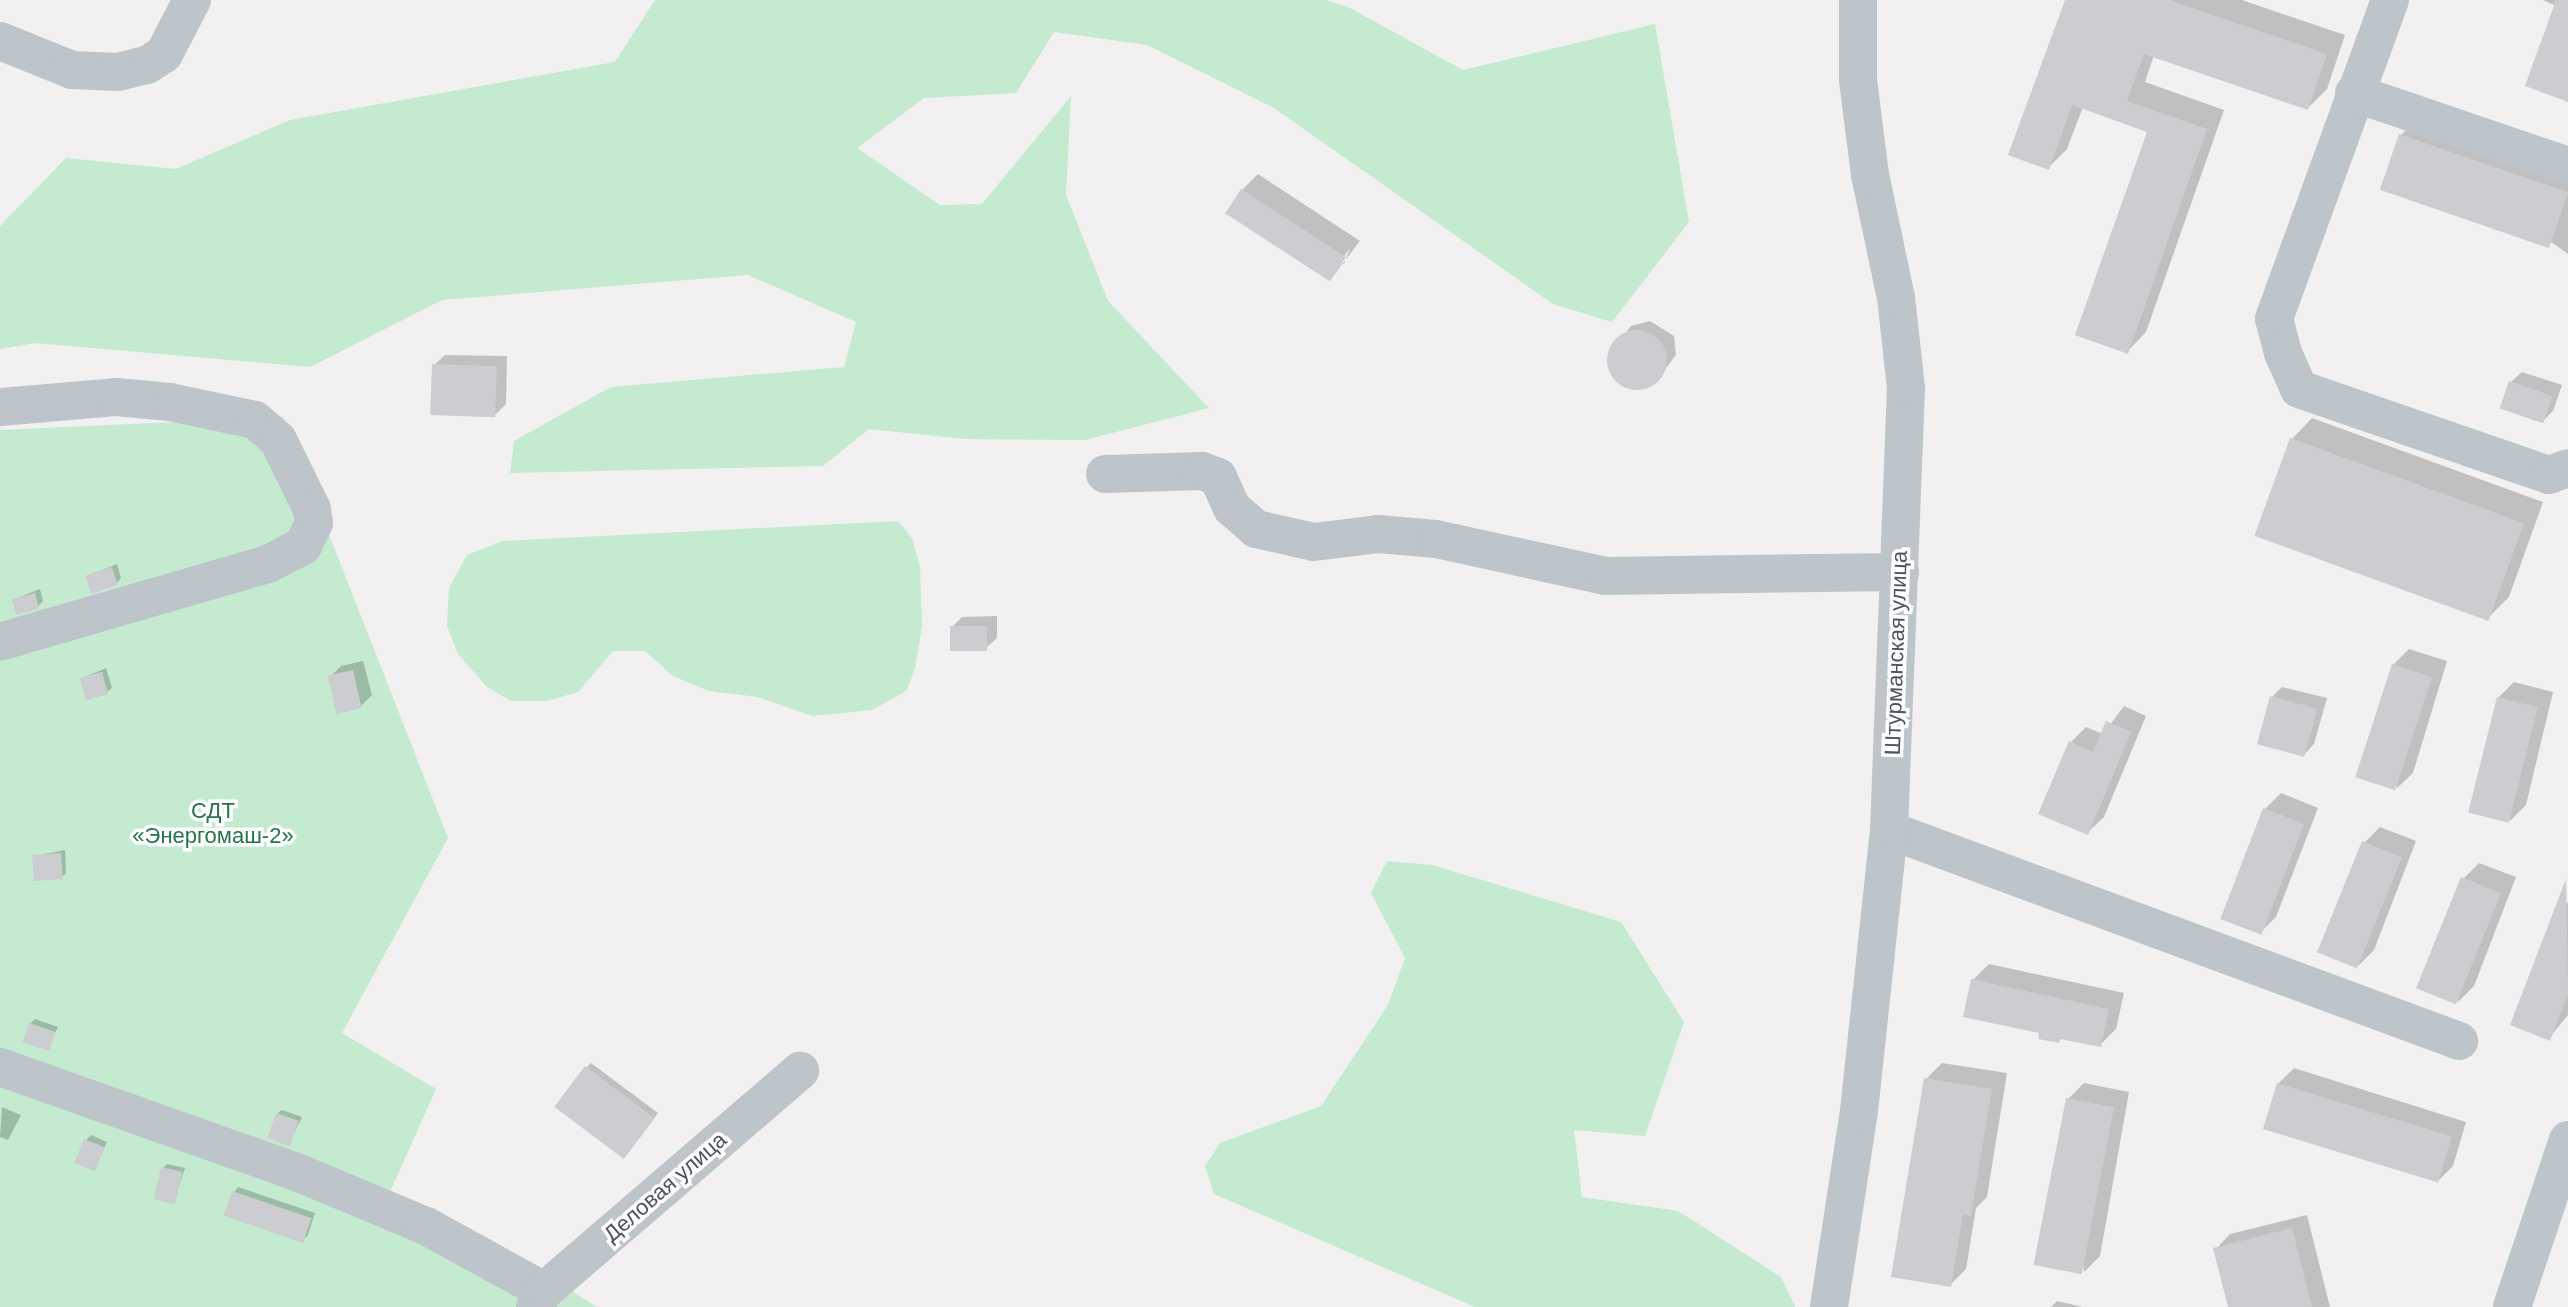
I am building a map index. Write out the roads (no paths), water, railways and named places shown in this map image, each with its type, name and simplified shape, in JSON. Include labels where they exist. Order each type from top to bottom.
[{"type":"street","points":[[0,41],[72,70],[118,72],[147,65],[164,54],[192,0]]},
{"type":"street","name":"Штурманская улица","points":[[1829,1307],[1859,1111],[1889,830],[1906,388],[1896,298],[1870,175],[1858,80],[1858,0]]},
{"type":"street","points":[[2390,0],[2274,319],[2299,389],[2549,475],[2568,468]]},
{"type":"street","points":[[2354,93],[2568,166]]},
{"type":"street","points":[[0,407],[116,397],[170,402],[255,420],[278,440],[312,509],[314,523],[303,546],[268,564],[0,642]]},
{"type":"street","points":[[1105,474],[1202,471],[1218,477],[1232,508],[1256,529],[1314,542],[1378,534],[1436,539],[1605,576],[1900,572]]},
{"type":"street","points":[[1889,830],[2459,1041]]},
{"type":"street","points":[[0,1067],[314,1178],[426,1226],[539,1299]]},
{"type":"street","name":"Деловая улица","points":[[539,1299],[800,1071]]},
{"type":"street","points":[[2512,1307],[2568,1140]]},
{"type":"park label","name":"СДТ «Энергомаш-2»","points":[[213,822]]}]
